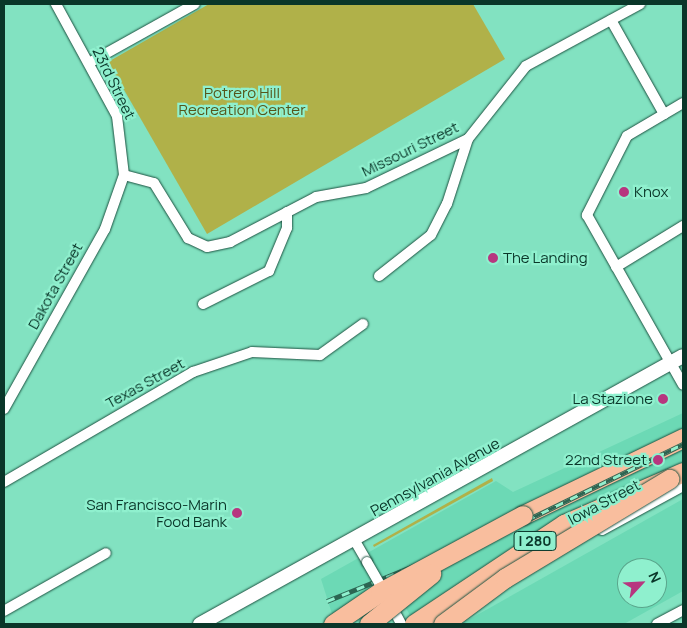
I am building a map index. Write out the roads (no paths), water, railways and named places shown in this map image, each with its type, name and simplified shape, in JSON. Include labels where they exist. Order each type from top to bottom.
[{"type":"highway","name":"I 280","points":[[369,624],[431,575],[523,515],[683,438]]},
{"type":"highway","name":"I 280","points":[[414,624],[564,524],[680,479]]},
{"type":"highway","points":[[443,624],[505,578],[680,479]]},
{"type":"highway","points":[[332,624],[380,592],[523,515]]},
{"type":"main road","name":"Pennsylvania Avenue","points":[[200,624],[355,541],[683,356]]},
{"type":"street","name":"23rd Street","points":[[56,4],[117,116],[124,175]]},
{"type":"street","points":[[89,63],[195,4]]},
{"type":"street","name":"Missouri Street","points":[[124,175],[154,183],[188,238],[207,246],[218,246],[316,197],[382,182],[468,139],[526,66],[640,4]]},
{"type":"street","points":[[611,20],[664,114]]},
{"type":"street","points":[[683,103],[626,136],[587,215],[683,385]]},
{"type":"street","points":[[379,276],[431,235],[447,204],[468,139]]},
{"type":"street","name":"Dakota Street","points":[[4,409],[105,229],[124,175]]},
{"type":"street","points":[[203,304],[269,272],[287,228],[287,212]]},
{"type":"street","points":[[616,267],[683,226]]},
{"type":"street","name":"Texas Street","points":[[4,482],[193,372],[252,352],[320,355],[363,324]]},
{"type":"street","name":"Iowa Street","points":[[432,624],[491,588],[519,579],[680,479]]},
{"type":"street","points":[[355,541],[401,624]]},
{"type":"street","points":[[4,611],[106,554]]},
{"type":"street","points":[[657,624],[683,610]]},
{"type":"railway","points":[[327,601],[527,520],[683,444]]},
{"type":"place","name":"Knox","points":[[624,192]]},
{"type":"place","name":"The Landing","points":[[493,258]]},
{"type":"place","name":"La Stazione","points":[[663,399]]},
{"type":"place","name":"22nd Street","points":[[658,460]]},
{"type":"place","name":"San Francisco-Marin Food Bank","points":[[237,513]]},
{"type":"park label","name":"Potrero Hill Recreation Center","points":[[242,100]]}]
